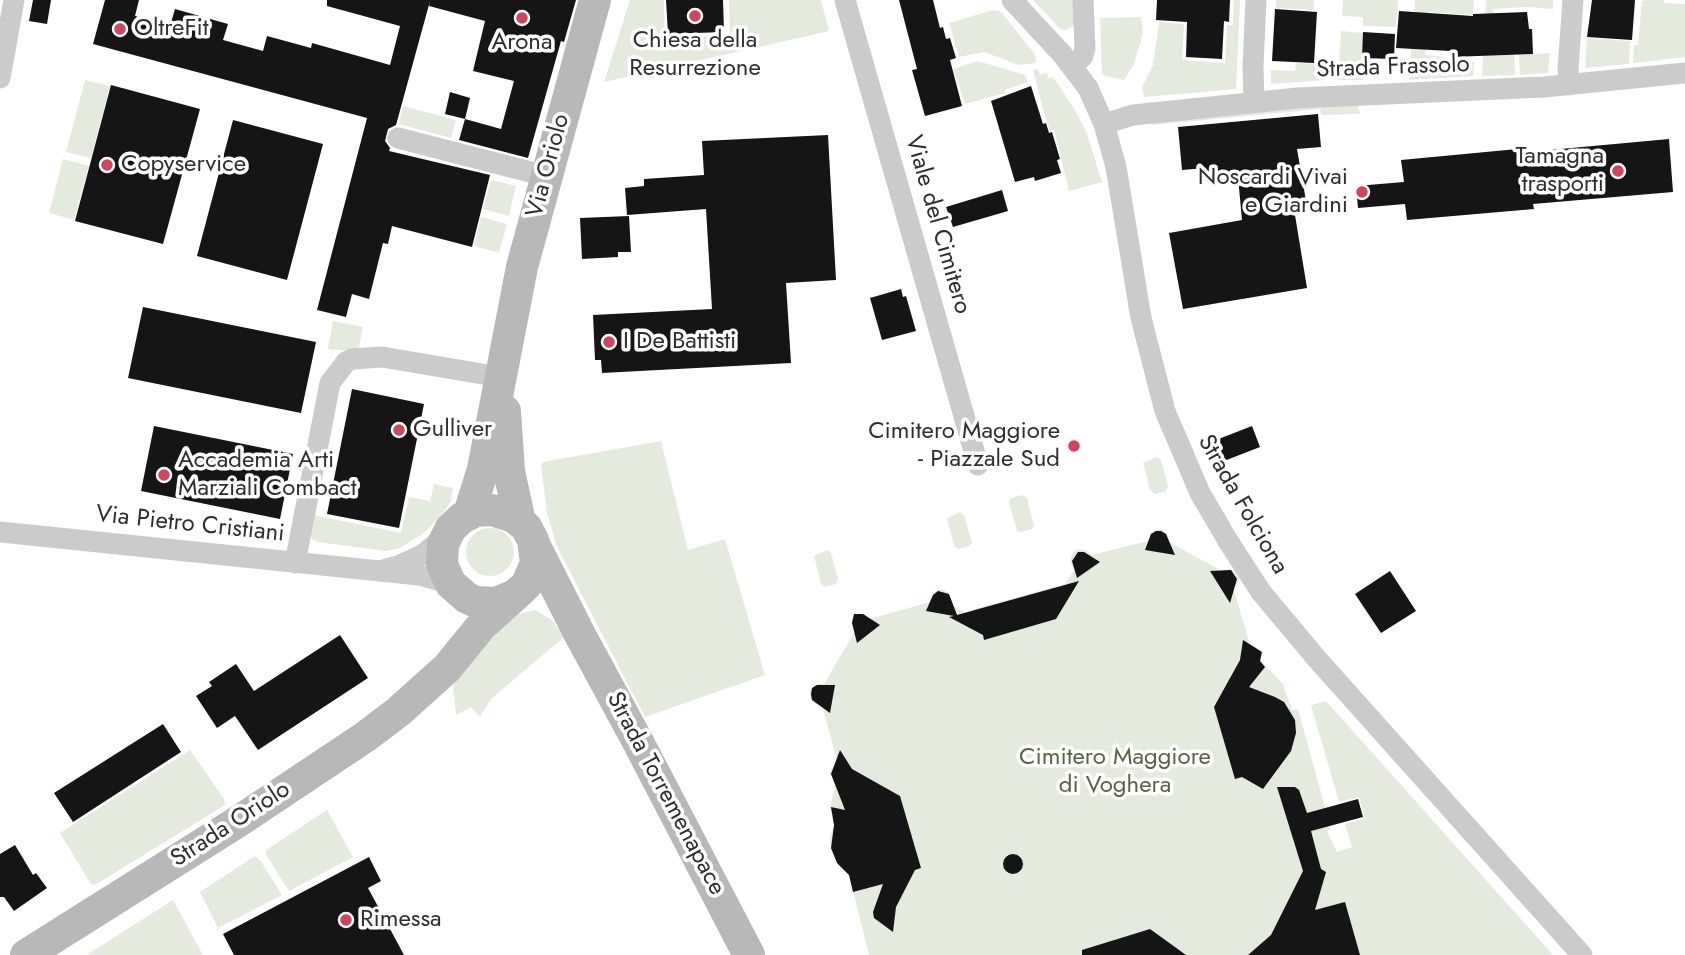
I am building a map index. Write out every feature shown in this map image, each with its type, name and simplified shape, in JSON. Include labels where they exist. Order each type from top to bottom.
[{"type":"street","points":[[0,78],[14,0]]},
{"type":"street","name":"Via Oriolo","points":[[458,524],[481,479],[508,333],[546,176],[594,0]]},
{"type":"street","name":"Viale del Cimitero","points":[[845,0],[978,465]]},
{"type":"street","name":"Strada Folciona","points":[[1012,0],[1088,88],[1104,124],[1116,167],[1141,318],[1165,411],[1200,493],[1248,572],[1278,613],[1582,955]]},
{"type":"street","points":[[1072,68],[1083,56],[1085,48],[1083,0]]},
{"type":"street","points":[[1254,103],[1252,67],[1256,0]]},
{"type":"street","points":[[1569,85],[1573,0]]},
{"type":"street","name":"Strada Frassolo","points":[[1104,124],[1133,115],[1298,98],[1569,85],[1685,73]]},
{"type":"street","points":[[398,138],[546,176]]},
{"type":"street","name":"Via Oriolo","points":[[508,333],[505,400],[509,471],[526,531]]},
{"type":"street","points":[[296,563],[330,383],[346,362],[382,356],[500,377]]},
{"type":"street","points":[[484,510],[499,511],[526,531],[536,563],[531,577],[519,592],[482,625],[458,656],[428,685],[442,662],[454,632],[459,605],[442,565],[442,555],[458,524],[484,510]]},
{"type":"street","name":"Via Pietro Cristiani","points":[[374,571],[398,566],[424,554],[458,524]]},
{"type":"street","name":"Strada Torremenapace","points":[[526,531],[749,955]]},
{"type":"street","name":"Via Pietro Cristiani","points":[[0,532],[418,575],[454,588]]},
{"type":"street","points":[[454,588],[467,598],[486,604],[496,603],[519,592]]},
{"type":"street","name":"Strada Torremenapace","points":[[519,592],[535,589],[553,597],[579,633]]},
{"type":"street","name":"Strada Oriolo","points":[[26,955],[240,821],[355,744],[398,712],[428,685]]},
{"type":"green space","points":[[630,0],[664,0],[665,38],[730,35],[729,0],[821,0],[829,31],[604,82]]},
{"type":"green space","points":[[1033,0],[1076,0],[1076,24],[1066,30],[1060,29]]},
{"type":"green space","points":[[1234,0],[1240,0],[1236,89],[1144,97],[1142,87],[1153,65],[1159,22],[1184,24],[1182,60],[1225,63],[1227,25],[1233,25]]},
{"type":"green space","points":[[1276,0],[1314,0],[1314,10],[1276,8]]},
{"type":"green space","points":[[1343,0],[1398,0],[1396,27],[1363,26],[1363,17],[1342,16]]},
{"type":"green space","points":[[1415,0],[1474,0],[1473,15],[1428,12],[1425,55],[1445,57],[1445,60],[1474,62],[1473,76],[1409,80]]},
{"type":"green space","points":[[1486,0],[1553,0],[1553,9],[1493,9],[1495,55],[1514,55],[1515,75],[1482,76]]},
{"type":"green space","points":[[1642,1],[1685,4],[1685,57],[1633,63],[1634,45],[1638,45]]},
{"type":"green space","points":[[993,10],[1000,11],[1035,54],[1036,63],[1019,65],[984,52],[959,57],[949,23]]},
{"type":"green space","points":[[1141,17],[1143,34],[1134,64],[1124,80],[1102,75],[1100,18]]},
{"type":"green space","points":[[1341,31],[1363,33],[1372,58],[1363,68],[1363,80],[1338,80]]},
{"type":"green space","points":[[1587,38],[1630,41],[1629,64],[1585,68]]},
{"type":"green space","points":[[1550,53],[1548,73],[1520,75],[1519,55]]},
{"type":"green space","points":[[978,61],[1025,75],[1028,82],[1005,90],[1005,93],[965,104],[953,69]]},
{"type":"green space","points":[[1296,63],[1328,64],[1326,80],[1271,84],[1271,70],[1295,71]]},
{"type":"green space","points":[[1038,69],[1040,75],[1047,73],[1048,78],[1053,77],[1075,110],[1086,131],[1102,182],[1069,191],[1054,130],[1050,130],[1046,120],[1033,70]]},
{"type":"green space","points":[[85,80],[110,86],[91,158],[66,152]]},
{"type":"green space","points":[[1320,104],[1358,106],[1360,114],[1321,115],[1320,109],[1152,125],[1152,120]]},
{"type":"green space","points":[[403,106],[456,120],[451,138],[399,124]]},
{"type":"green space","points":[[63,159],[89,166],[74,220],[49,213]]},
{"type":"green space","points":[[491,180],[516,186],[509,216],[483,209]]},
{"type":"green space","points":[[481,217],[507,224],[499,253],[474,246]]},
{"type":"green space","points":[[333,321],[363,327],[359,348],[355,351],[328,349]]},
{"type":"green space","points":[[661,441],[688,550],[725,539],[765,675],[645,717],[557,547],[547,513],[541,465],[543,462]]},
{"type":"green space","points":[[1157,457],[1161,460],[1168,486],[1166,491],[1155,494],[1150,490],[1143,463]]},
{"type":"green space","points":[[434,484],[453,488],[451,501],[425,532],[400,548],[386,551],[318,542],[312,539],[309,532],[313,515],[401,533],[409,497],[430,501]]},
{"type":"green space","points":[[1022,495],[1027,498],[1034,526],[1020,532],[1017,531],[1009,503],[1011,498]]},
{"type":"green space","points":[[960,512],[964,515],[972,543],[958,549],[954,546],[947,518]]},
{"type":"green space","points":[[490,528],[507,535],[514,552],[507,569],[490,576],[473,569],[466,552],[473,535]]},
{"type":"green space","name":"Cimitero Maggiore di Voghera","points":[[1155,530],[1162,530],[1167,534],[1169,542],[1222,571],[1232,569],[1239,577],[1233,587],[1250,645],[1260,650],[1261,661],[1283,684],[1292,710],[1298,709],[1331,829],[1327,831],[1337,852],[1352,847],[1345,824],[1365,818],[1359,797],[1339,802],[1311,705],[1326,701],[1553,955],[869,955],[849,875],[837,863],[831,848],[830,837],[834,825],[830,807],[836,782],[830,774],[832,768],[838,764],[822,705],[812,700],[810,694],[817,684],[824,684],[855,631],[851,622],[853,617],[864,613],[870,619],[930,602],[932,594],[937,590],[944,590],[949,594],[950,604],[977,619],[975,609],[1054,587],[1057,598],[1074,570],[1070,561],[1072,553],[1078,549],[1092,555],[1148,541]]},
{"type":"green space","points":[[827,550],[831,553],[838,579],[836,584],[825,587],[821,584],[814,556]]},
{"type":"green space","points":[[535,610],[552,620],[564,637],[491,699],[480,717],[471,707],[456,715],[453,686],[458,677],[501,626],[519,614]]},
{"type":"green space","points":[[190,750],[224,799],[225,805],[95,885],[91,884],[60,833]]},
{"type":"green space","points":[[327,810],[353,857],[289,891],[266,855],[266,850]]},
{"type":"green space","points":[[255,856],[282,895],[218,928],[200,892]]},
{"type":"green space","points":[[173,900],[203,955],[88,955],[88,954]]},
{"type":"building","points":[[33,0],[51,0],[47,24],[29,21]]},
{"type":"building","points":[[105,0],[139,0],[135,16],[170,26],[175,9],[228,24],[223,40],[263,51],[267,36],[311,48],[312,43],[390,65],[400,26],[327,6],[327,0],[576,0],[564,42],[561,41],[528,158],[459,140],[465,119],[501,129],[514,81],[473,71],[485,21],[429,6],[430,1],[396,125],[388,129],[385,141],[389,151],[490,175],[472,247],[392,226],[388,244],[383,243],[369,299],[352,294],[346,317],[317,310],[367,118],[93,44]]},
{"type":"building","name":"Chiesa della Resurrezione","points":[[666,0],[723,0],[724,32],[668,34]]},
{"type":"building","points":[[899,0],[933,0],[940,28],[943,27],[946,39],[950,38],[956,58],[950,60],[962,106],[925,116],[912,70],[917,69]]},
{"type":"building","points":[[1157,0],[1230,0],[1229,22],[1224,21],[1222,59],[1186,57],[1187,22],[1156,20]]},
{"type":"building","points":[[1592,0],[1635,0],[1632,40],[1587,37]]},
{"type":"building","points":[[1275,9],[1317,12],[1314,63],[1272,61]]},
{"type":"building","points":[[1399,11],[1473,16],[1527,12],[1529,29],[1532,29],[1533,54],[1450,57],[1450,51],[1396,48]]},
{"type":"building","points":[[1363,32],[1395,34],[1394,59],[1362,58]]},
{"type":"building","points":[[111,85],[200,109],[163,244],[75,221]]},
{"type":"building","points":[[1031,86],[1043,124],[1046,123],[1049,133],[1052,132],[1061,173],[1035,181],[1034,177],[1015,182],[991,101]]},
{"type":"building","points":[[450,92],[470,98],[465,119],[445,114]]},
{"type":"building","points":[[1318,114],[1321,147],[1297,149],[1306,201],[1293,203],[1307,288],[1183,309],[1169,233],[1242,220],[1238,177],[1207,180],[1206,168],[1182,170],[1178,127]]},
{"type":"building","points":[[233,120],[323,144],[287,280],[197,256]]},
{"type":"building","points":[[828,135],[836,280],[786,283],[791,363],[602,373],[601,360],[595,360],[593,315],[712,309],[706,209],[627,215],[625,188],[644,186],[644,179],[704,175],[702,141]]},
{"type":"building","points":[[1669,139],[1673,192],[1533,204],[1534,209],[1407,220],[1405,204],[1358,208],[1356,186],[1404,182],[1401,160]]},
{"type":"building","points":[[1002,190],[1008,211],[953,227],[946,207]]},
{"type":"building","points":[[629,216],[631,252],[618,252],[618,257],[582,259],[580,218]]},
{"type":"building","points":[[901,289],[903,297],[906,296],[916,331],[882,340],[870,298]]},
{"type":"building","points":[[143,307],[316,342],[301,413],[128,378]]},
{"type":"building","points":[[352,389],[424,404],[399,528],[327,514]]},
{"type":"building","points":[[154,426],[293,454],[280,519],[141,491]]},
{"type":"building","points":[[1252,426],[1260,447],[1224,461],[1216,440]]},
{"type":"building","points":[[1156,531],[1166,534],[1175,555],[1145,550],[1151,534]]},
{"type":"building","points":[[1078,552],[1084,552],[1100,562],[1077,578],[1072,561]]},
{"type":"building","points":[[1231,570],[1237,579],[1230,603],[1210,571]]},
{"type":"building","points":[[1390,571],[1416,611],[1381,633],[1355,594]]},
{"type":"building","points":[[1079,581],[1056,619],[984,640],[983,635],[949,617],[954,616],[926,611],[933,595],[938,591],[949,594],[957,615]]},
{"type":"building","points":[[854,614],[863,614],[880,625],[857,643],[852,623]]},
{"type":"building","points":[[340,635],[368,678],[258,750],[235,716],[217,728],[196,696],[212,686],[209,682],[236,664],[254,691]]},
{"type":"building","points":[[1243,640],[1262,652],[1260,661],[1265,667],[1249,687],[1284,702],[1295,720],[1296,733],[1291,751],[1263,789],[1242,777],[1235,779],[1214,707],[1240,660]]},
{"type":"building","points":[[817,685],[835,685],[830,713],[812,700],[812,688]]},
{"type":"building","points":[[163,724],[181,752],[73,822],[54,793]]},
{"type":"building","points":[[840,750],[852,769],[900,796],[921,868],[915,870],[896,907],[893,932],[874,918],[873,912],[883,884],[853,892],[849,875],[837,863],[831,848],[834,825],[831,807],[845,810],[831,774]]},
{"type":"building","points":[[1277,787],[1295,787],[1299,790],[1307,813],[1358,799],[1363,817],[1311,831],[1321,869],[1326,872],[1315,910],[1345,902],[1360,955],[1248,955],[1271,935],[1303,871]]},
{"type":"building","points":[[15,845],[33,875],[36,873],[47,888],[14,911],[4,897],[0,897],[0,854]]},
{"type":"building","points":[[1013,854],[1020,857],[1023,864],[1020,871],[1013,874],[1006,871],[1003,864],[1006,857]]},
{"type":"building","points":[[369,857],[381,881],[368,888],[404,955],[234,955],[223,934]]},
{"type":"building","points":[[1150,929],[1186,955],[1082,955],[1082,950]]},
{"type":"place","name":"Chiesa della Resurrezione","points":[[695,16]]},
{"type":"place","name":"Arona","points":[[522,18]]},
{"type":"place","name":"OltreFit","points":[[120,29]]},
{"type":"place","name":"Copyservice","points":[[107,165]]},
{"type":"place","name":"Tamagna trasporti","points":[[1618,171]]},
{"type":"place","name":"Noscardi Vivai e Giardini","points":[[1362,192]]},
{"type":"place","name":"I De Battisti","points":[[609,342]]},
{"type":"place","name":"Gulliver","points":[[399,430]]},
{"type":"place","name":"Cimitero Maggiore - Piazzale Sud","points":[[1074,446]]},
{"type":"place","name":"Accademia Arti Marziali Combact","points":[[164,475]]},
{"type":"place","name":"Rimessa","points":[[346,920]]}]
